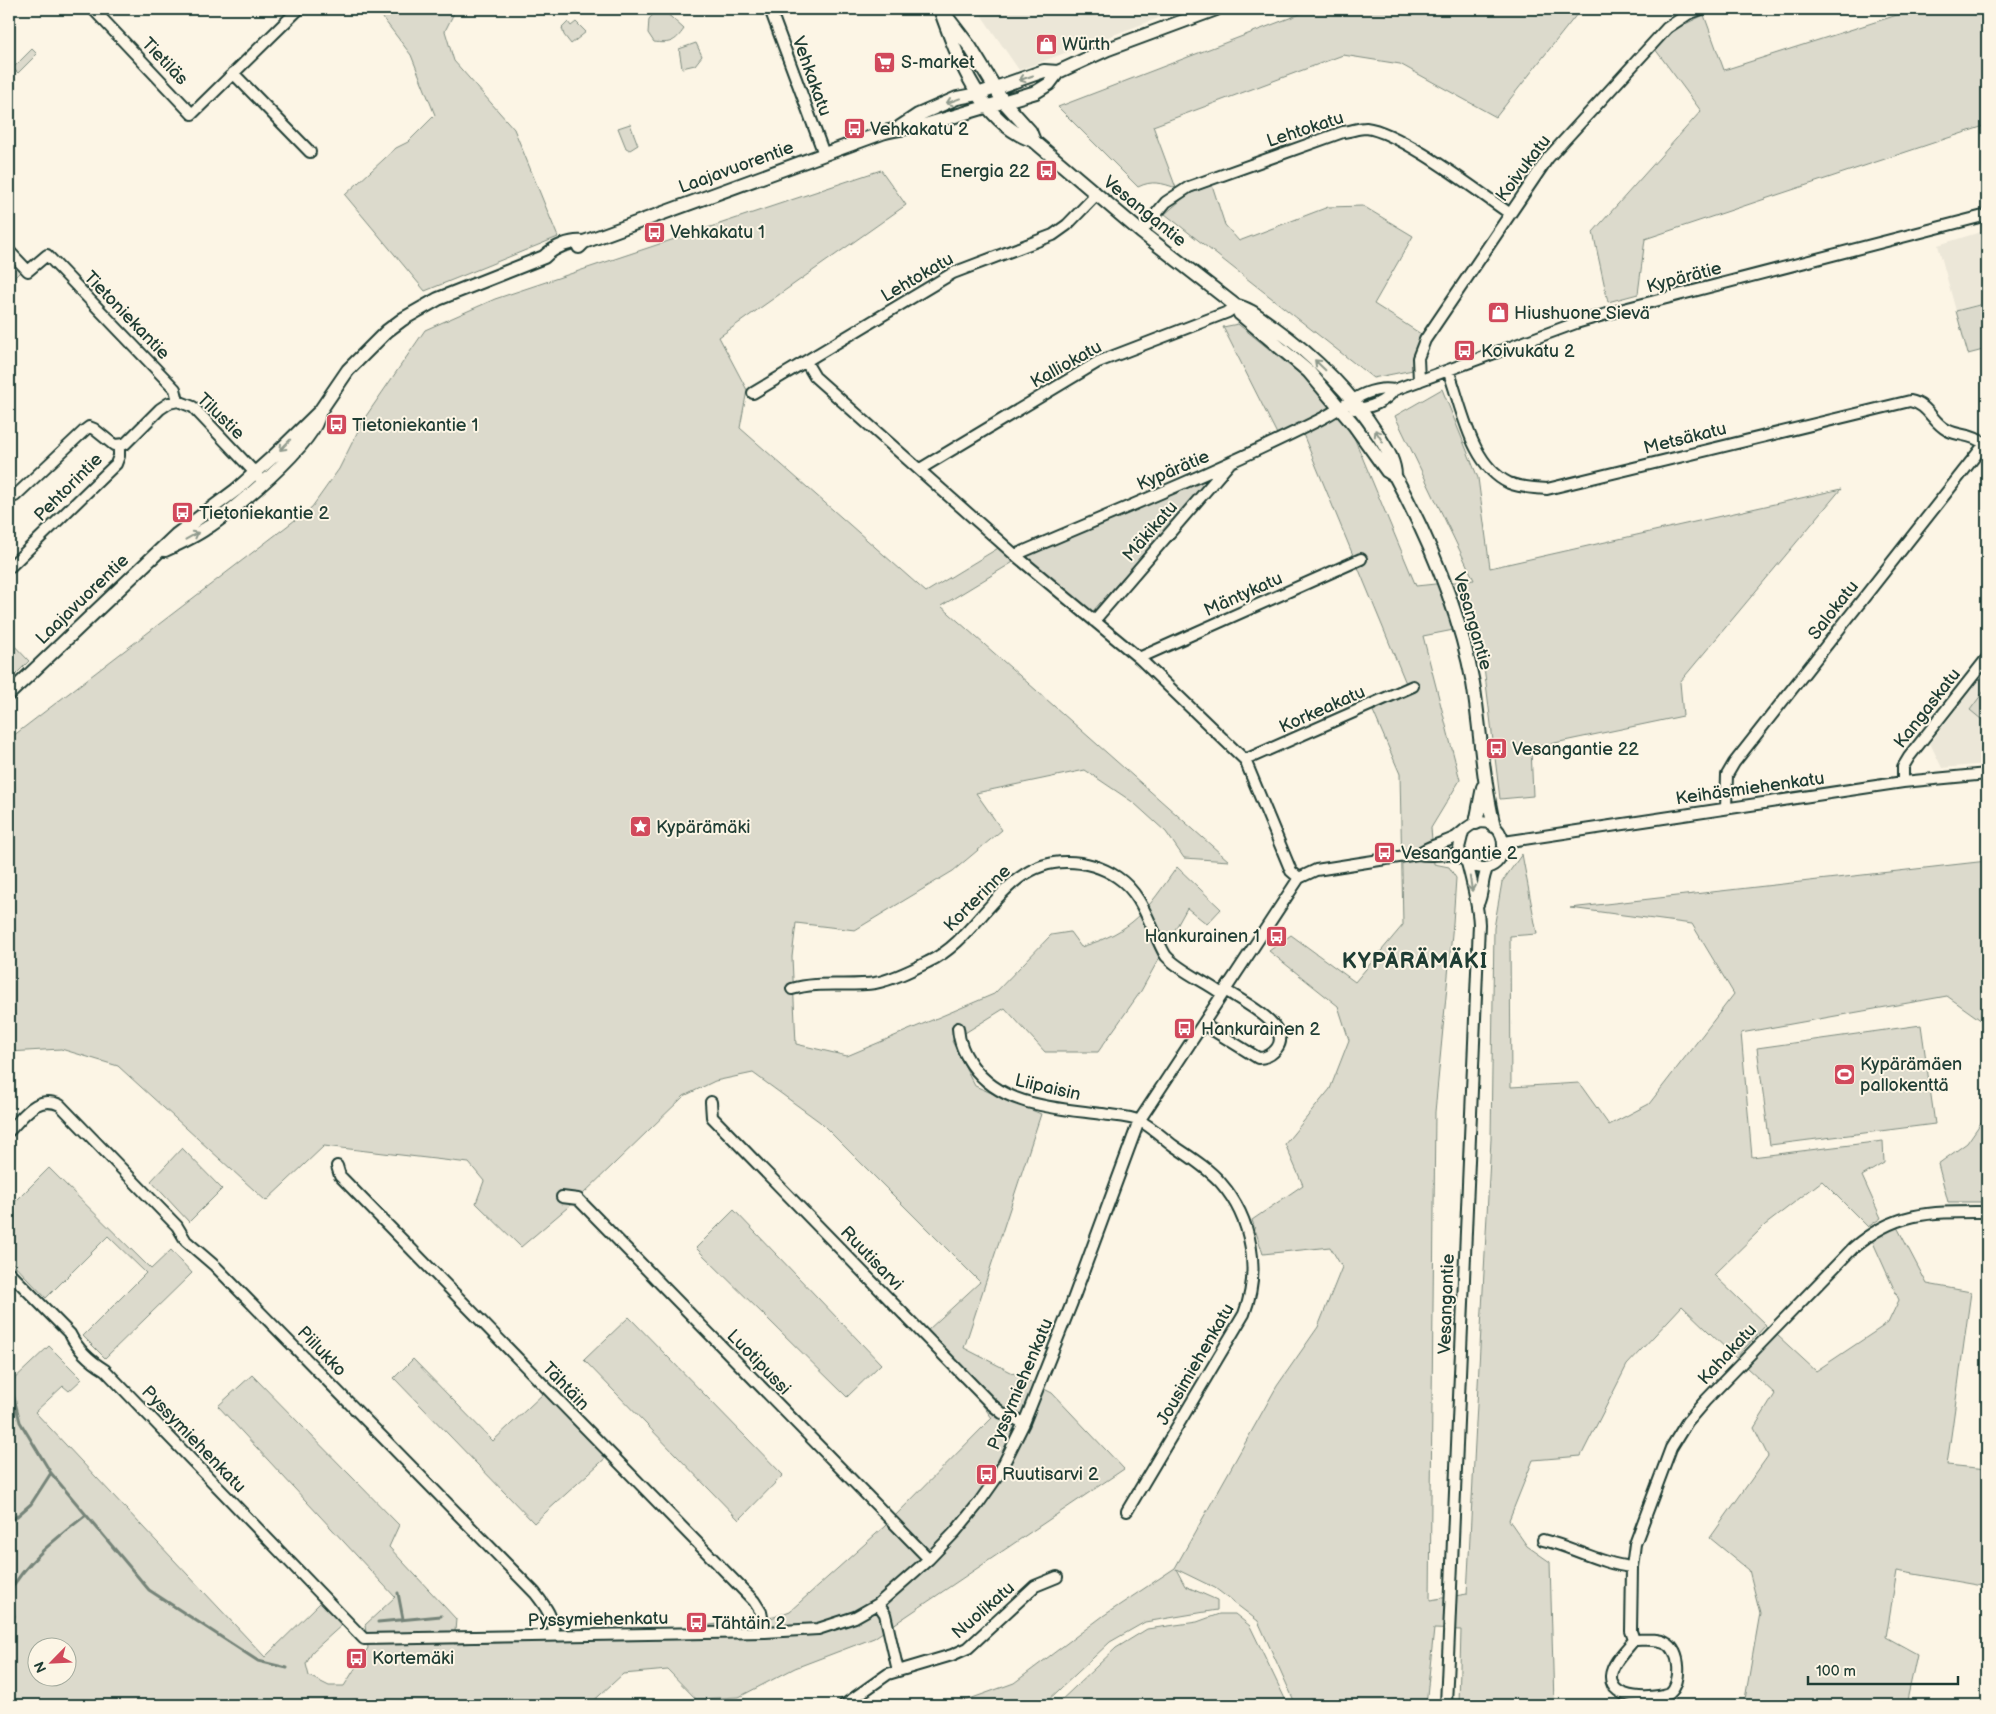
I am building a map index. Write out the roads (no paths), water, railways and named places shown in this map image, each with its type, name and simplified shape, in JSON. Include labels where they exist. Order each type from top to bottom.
[{"type":"main road","name":"Vesangantie","points":[[941,9],[970,47],[1003,101],[1030,130],[1034,141]]},
{"type":"main road","name":"Vesangantie","points":[[941,9],[956,54],[978,94],[1001,121],[1023,138],[1034,141],[1141,232],[1236,306],[1240,314],[1309,372],[1341,410],[1387,471],[1395,476]]},
{"type":"main road","points":[[1058,72],[1108,49],[1216,9]]},
{"type":"main road","name":"Laajavuorentie","points":[[900,127],[906,120],[957,98],[978,94],[1044,72],[1058,72]]},
{"type":"main road","name":"Laajavuorentie","points":[[9,694],[137,569],[159,552],[205,529],[259,477],[300,444],[316,424],[320,411],[348,370],[403,318],[438,299],[544,257],[553,258],[578,248],[584,242],[824,154],[900,127],[925,125],[1036,92],[1049,84],[1058,72]]},
{"type":"main road","name":"Vesangantie","points":[[1236,306],[1246,307],[1287,336],[1316,361],[1357,404],[1395,466],[1395,476],[1434,556],[1451,602],[1464,646],[1480,731],[1484,785],[1494,826]]},
{"type":"main road","name":"Vesangantie","points":[[1476,823],[1484,785]]},
{"type":"street","name":"Tietiläs","points":[[93,9],[192,114],[233,73]]},
{"type":"street","points":[[299,9],[233,73],[310,152]]},
{"type":"street","name":"Vehkakatu","points":[[770,9],[824,154]]},
{"type":"street","name":"Koivukatu","points":[[1419,381],[1418,358],[1424,340],[1548,158],[1667,28],[1688,14],[1701,9]]},
{"type":"street","name":"Lehtokatu","points":[[1141,232],[1166,202],[1189,187],[1343,132],[1365,128],[1386,133],[1412,147],[1509,213]]},
{"type":"street","name":"Lehtokatu","points":[[753,393],[953,273],[1054,235],[1068,225],[1097,194]]},
{"type":"street","name":"Kypärätie","points":[[1015,555],[1231,462],[1357,404],[1373,390],[1382,388],[1394,390],[1576,323],[1614,312],[1987,215]]},
{"type":"street","name":"Tietoniekantie","points":[[9,251],[28,271],[47,255],[175,389],[178,401]]},
{"type":"street","name":"Kalliokatu","points":[[920,469],[1098,362],[1228,312],[1236,306]]},
{"type":"street","points":[[806,362],[815,377],[1015,555],[1138,658],[1245,760],[1291,870],[1299,878],[1316,870],[1418,854],[1426,856],[1452,854],[1475,867],[1488,867],[1499,860],[1504,848],[1504,842],[1500,832],[1494,826],[1476,823],[1454,839],[1424,849],[1418,854]]},
{"type":"street","name":"Metsäkatu","points":[[1448,370],[1481,456],[1491,470],[1508,482],[1526,488],[1547,489],[1910,401],[1924,407],[1946,430],[1974,436],[1985,442]]},
{"type":"street","name":"Kypärätie","points":[[1357,404],[1370,407],[1387,400],[1394,390]]},
{"type":"street","name":"Tilustie","points":[[119,446],[125,444],[160,409],[169,403],[178,401],[193,407],[259,477]]},
{"type":"street","points":[[15,496],[89,427],[94,428],[105,439],[119,446]]},
{"type":"street","name":"Salokatu","points":[[1726,808],[1725,784],[1734,763],[1985,442]]},
{"type":"street","name":"Pehtorintie","points":[[9,568],[116,464],[119,456],[119,446]]},
{"type":"street","name":"Mäkikatu","points":[[1094,620],[1231,462]]},
{"type":"street","name":"Mäntykatu","points":[[1138,658],[1361,559]]},
{"type":"street","name":"Kangaskatu","points":[[1902,782],[1904,767],[1909,757],[1987,658]]},
{"type":"street","name":"Korkeakatu","points":[[1245,760],[1413,686]]},
{"type":"street","name":"Keihäsmiehenkatu","points":[[1504,842],[1902,782],[1987,774]]},
{"type":"street","points":[[1463,832],[1459,848],[1465,861]]},
{"type":"street","name":"Vesangantie","points":[[1465,861],[1473,896],[1478,904]]},
{"type":"street","name":"Korterinne","points":[[792,989],[806,985],[833,986],[877,982],[929,962],[955,944],[1017,878],[1036,866],[1055,862],[1080,862],[1118,877],[1139,899],[1166,955],[1274,1024],[1281,1034],[1281,1041],[1269,1057],[1258,1058],[1203,1024]]},
{"type":"street","name":"Vesangantie","points":[[1446,1705],[1477,980],[1478,904],[1482,896],[1484,875],[1488,867]]},
{"type":"street","name":"Pyssymiehenkatu","points":[[9,1272],[70,1334],[75,1345],[94,1364],[105,1370],[364,1639],[765,1632],[818,1629],[855,1617],[878,1604],[929,1559],[955,1532],[997,1477],[1024,1423],[1071,1306],[1140,1121],[1299,878]]},
{"type":"street","name":"Liipaisin","points":[[958,1028],[959,1042],[966,1057],[978,1073],[1001,1092],[1024,1102],[1140,1121]]},
{"type":"street","name":"Piilukko","points":[[9,1131],[34,1106],[50,1101],[60,1105],[177,1226],[186,1241],[222,1273],[535,1593],[550,1614],[554,1624],[554,1636]]},
{"type":"street","name":"Ruutisarvi","points":[[711,1102],[712,1117],[990,1404],[1002,1413],[1024,1423]]},
{"type":"street","name":"Jousimiehenkatu","points":[[1127,1511],[1235,1333],[1250,1299],[1253,1267],[1252,1250],[1244,1222],[1238,1208],[1221,1183],[1208,1170],[1140,1121]]},
{"type":"street","name":"Tähtäin","points":[[337,1166],[340,1176],[754,1600],[761,1612],[765,1632]]},
{"type":"street","name":"Luotipussi","points":[[562,1197],[578,1199],[929,1559]]},
{"type":"street","name":"Kahakatu","points":[[1634,1640],[1630,1631],[1632,1567],[1635,1544],[1668,1456],[1687,1422],[1753,1349],[1868,1235],[1913,1215],[1931,1212],[1987,1212]]},
{"type":"street","points":[[1543,1540],[1560,1544],[1615,1565],[1632,1567]]},
{"type":"street","name":"Nuolikatu","points":[[844,1705],[888,1674],[952,1655],[968,1648],[1035,1586],[1057,1577]]},
{"type":"street","points":[[878,1604],[885,1614],[898,1671]]},
{"type":"street","points":[[1634,1640],[1658,1640],[1672,1647],[1677,1660],[1677,1682],[1670,1693],[1646,1697],[1622,1693],[1615,1688],[1612,1682],[1614,1668],[1634,1640]]},
{"type":"waterway","points":[[1984,1059],[1986,1073]]},
{"type":"waterway","points":[[9,1389],[13,1394],[20,1422],[51,1473],[149,1590],[258,1661],[287,1668]]},
{"type":"waterway","points":[[9,1523],[31,1504],[51,1473]]},
{"type":"waterway","points":[[9,1593],[33,1560],[86,1515]]},
{"type":"waterway","points":[[398,1593],[403,1619]]},
{"type":"waterway","points":[[9,1595],[14,1616],[9,1631]]},
{"type":"waterway","points":[[378,1622],[441,1616]]},
{"type":"place","name":"Würth","points":[[1046,44]]},
{"type":"place","name":"S-market","points":[[885,62]]},
{"type":"place","name":"Vehkakatu 2","points":[[854,129]]},
{"type":"place","name":"Energia 22","points":[[1046,171]]},
{"type":"place","name":"Vehkakatu 1","points":[[654,232]]},
{"type":"place","name":"Hiushuone Sievä","points":[[1498,313]]},
{"type":"place","name":"Koivukatu 2","points":[[1465,351]]},
{"type":"place","name":"Tietoniekantie 1","points":[[336,425]]},
{"type":"place","name":"Tietoniekantie 2","points":[[183,513]]},
{"type":"place","name":"Vesangantie 22","points":[[1496,749]]},
{"type":"place","name":"Kypärämäki","points":[[640,827]]},
{"type":"place","name":"Vesangantie 2","points":[[1385,853]]},
{"type":"place","name":"Hankurainen 1","points":[[1276,936]]},
{"type":"place","name":"Hankurainen 2","points":[[1185,1029]]},
{"type":"place","name":"Kypärämäen pallokenttä","points":[[1844,1074]]},
{"type":"place","name":"Ruutisarvi 2","points":[[986,1474]]},
{"type":"place","name":"Tähtäin 2","points":[[696,1623]]},
{"type":"place","name":"Kortemäki","points":[[356,1658]]},
{"type":"district","name":"KYPÄRÄMÄKI","points":[[1415,960]]}]
